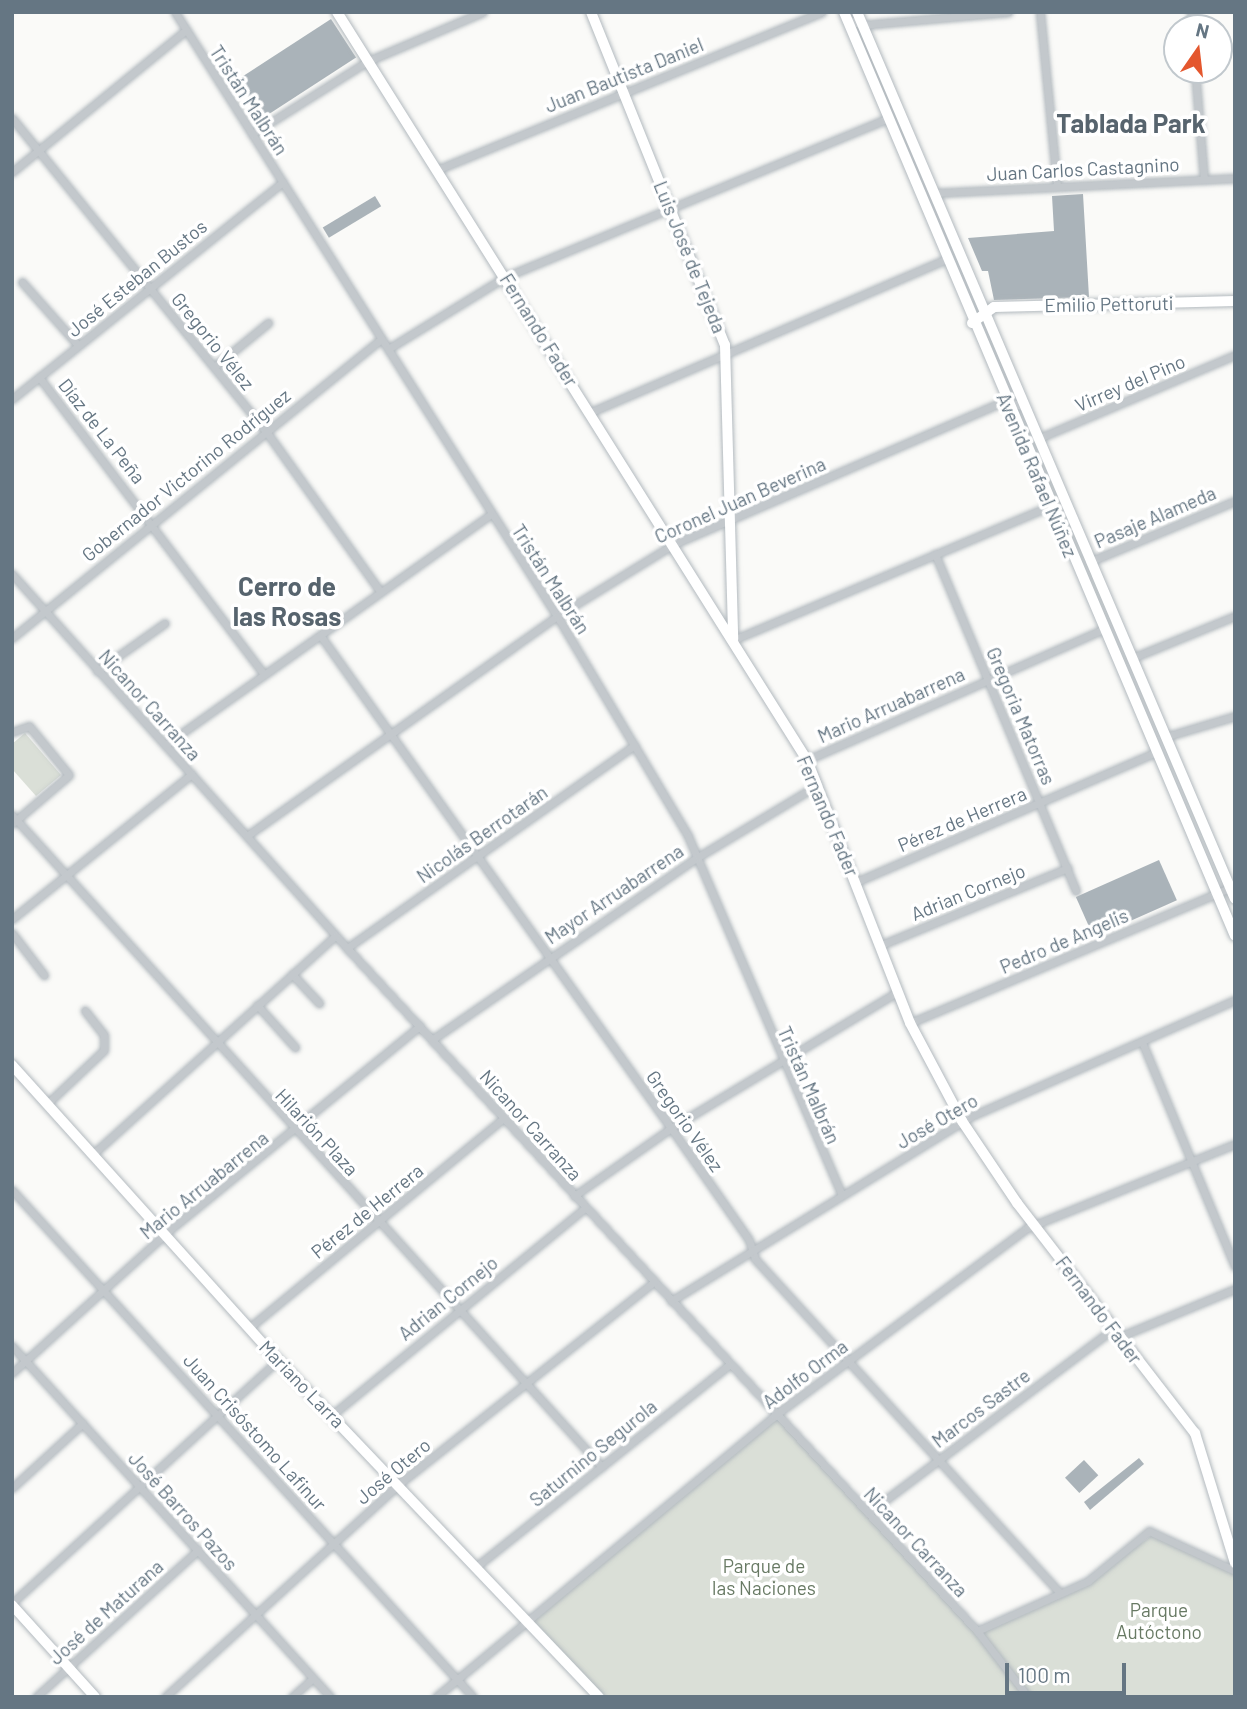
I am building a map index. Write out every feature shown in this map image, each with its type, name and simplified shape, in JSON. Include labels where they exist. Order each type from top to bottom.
[{"type":"main road","name":"Fernando Fader","points":[[337,12],[439,169],[807,760],[881,945],[896,993],[962,1121],[1035,1227],[1199,1440],[1235,1563]]},
{"type":"main road","name":"Luis José de Tejeda","points":[[591,12],[726,352],[733,640]]},
{"type":"main road","name":"Avenida Rafael Núñez","points":[[849,14],[862,25],[1129,659],[1232,884]]},
{"type":"main road","name":"Avenida Rafael Núñez","points":[[849,14],[886,119],[1235,936]]},
{"type":"main road","name":"Emilio Pettoruti","points":[[983,311],[1235,301]]},
{"type":"main road","points":[[972,323],[983,311]]},
{"type":"main road","name":"Mariano Larra","points":[[12,1065],[278,1360],[599,1697]]},
{"type":"main road","points":[[12,1604],[95,1697]]},
{"type":"street","name":"Tristán Malbrán","points":[[175,12],[490,515],[557,616],[635,745],[698,857],[779,1060],[842,1195]]},
{"type":"street","points":[[252,134],[368,61],[483,12]]},
{"type":"street","name":"Juan Bautista Daniel","points":[[439,169],[822,12]]},
{"type":"street","points":[[862,25],[1008,12]]},
{"type":"street","points":[[1040,12],[1057,185]]},
{"type":"street","points":[[12,172],[186,30]]},
{"type":"street","points":[[1196,84],[1204,180]]},
{"type":"street","name":"Gregorio Vélez","points":[[12,118],[265,430],[380,591]]},
{"type":"street","points":[[388,349],[505,276],[886,119]]},
{"type":"street","name":"Juan Carlos Castagnino","points":[[933,193],[1235,178]]},
{"type":"street","name":"José Esteban Bustos","points":[[12,399],[282,182]]},
{"type":"street","points":[[591,412],[946,259]]},
{"type":"street","points":[[22,282],[78,345]]},
{"type":"street","points":[[214,367],[268,323]]},
{"type":"street","name":"Gobernador Victorino Rodríguez","points":[[12,638],[265,430],[381,339]]},
{"type":"street","name":"Virrey del Pino","points":[[1037,440],[1235,355]]},
{"type":"street","name":"Díaz de La Peña","points":[[40,377],[153,522],[264,674]]},
{"type":"street","points":[[1006,401],[1021,406]]},
{"type":"street","name":"Coronel Juan Beverina","points":[[248,835],[557,616],[674,544],[1006,401]]},
{"type":"street","name":"Pasaje Alameda","points":[[1088,563],[1235,501]]},
{"type":"street","points":[[733,640],[1050,506]]},
{"type":"street","points":[[165,746],[490,515]]},
{"type":"street","name":"Gregoria Matorras","points":[[934,554],[1076,891]]},
{"type":"street","name":"Nicanor Carranza","points":[[12,574],[43,612],[248,835],[335,936],[433,1039],[774,1416],[977,1631],[1028,1697]]},
{"type":"street","points":[[1129,659],[1235,616]]},
{"type":"street","points":[[97,671],[165,623]]},
{"type":"street","name":"Mario Arruabarrena","points":[[807,760],[1104,629]]},
{"type":"street","name":"Gregorio Vélez","points":[[320,635],[550,955],[752,1249],[845,1363],[1060,1593]]},
{"type":"street","points":[[1166,737],[1235,716]]},
{"type":"street","points":[[12,732],[24,724],[69,775],[14,819]]},
{"type":"street","name":"Nicolás Berrotarán","points":[[347,948],[635,745]]},
{"type":"street","name":"Pérez de Herrera","points":[[856,882],[1157,752]]},
{"type":"street","points":[[12,919],[191,774]]},
{"type":"street","name":"Mayor Arruabarrena","points":[[433,1039],[550,955],[698,857],[818,785]]},
{"type":"street","name":"Hilarión Plaza","points":[[14,819],[294,1132],[527,1381],[602,1467]]},
{"type":"street","name":"Adrian Cornejo","points":[[881,945],[1068,868]]},
{"type":"street","name":"Pedro de Angelis","points":[[910,1023],[1217,893],[1232,884]]},
{"type":"street","points":[[12,933],[44,975]]},
{"type":"street","points":[[93,1154],[335,936]]},
{"type":"street","points":[[292,974],[319,1003]]},
{"type":"street","points":[[574,1196],[671,1128],[779,1060],[896,993]]},
{"type":"street","name":"José Otero","points":[[671,1301],[962,1121],[1235,1000]]},
{"type":"street","points":[[257,1005],[295,1047]]},
{"type":"street","points":[[48,1103],[104,1050],[104,1035],[85,1011]]},
{"type":"street","name":"Mario Arruabarrena","points":[[12,1373],[165,1235],[294,1132],[420,1026]]},
{"type":"street","points":[[1142,1042],[1235,1267]]},
{"type":"street","name":"Pérez de Herrera","points":[[249,1328],[504,1118]]},
{"type":"street","name":"Adolfo Orma","points":[[436,1697],[526,1619],[774,1416],[1035,1227],[1235,1144]]},
{"type":"street","name":"Juan Crisóstomo Lafinur","points":[[12,1190],[473,1697]]},
{"type":"street","name":"Adrian Cornejo","points":[[332,1415],[585,1208]]},
{"type":"street","name":"José Otero","points":[[165,1697],[399,1484],[654,1282]]},
{"type":"street","name":"Marcos Sastre","points":[[868,1513],[1115,1333],[1235,1289]]},
{"type":"street","name":"José Barros Pazos","points":[[12,1346],[330,1697]]},
{"type":"street","points":[[12,1604],[278,1360]]},
{"type":"street","name":"Saturnino Segurola","points":[[477,1566],[729,1365]]},
{"type":"street","points":[[12,1488],[83,1423]]},
{"type":"street","points":[[977,1631],[1088,1581],[1153,1531],[1235,1571]]},
{"type":"street","name":"José de Maturana","points":[[36,1697],[198,1550]]},
{"type":"street","points":[[292,1697],[313,1678]]},
{"type":"green space","points":[[25,733],[61,775],[36,796],[12,769],[12,744]]},
{"type":"green space","name":"Parque de las Naciones","points":[[774,1416],[977,1631],[1088,1581],[1157,1532],[1235,1571],[1235,1697],[599,1697],[526,1620]]},
{"type":"building","points":[[331,19],[356,58],[262,119],[237,80]]},
{"type":"building","points":[[1083,194],[1089,297],[994,300],[988,271],[982,271],[968,238],[1054,231],[1052,196]]},
{"type":"building","points":[[375,196],[381,206],[329,238],[323,227]]},
{"type":"building","points":[[1159,860],[1177,900],[1094,937],[1076,897]]},
{"type":"building","points":[[1139,1458],[1144,1464],[1090,1510],[1084,1502]]},
{"type":"building","points":[[1084,1460],[1098,1475],[1079,1493],[1065,1478]]},
{"type":"district","name":"Tablada Park","points":[[1131,123]]},
{"type":"district","name":"Cerro de las Rosas","points":[[287,601]]},
{"type":"park label","name":"Parque Autóctono","points":[[1159,1621]]}]
